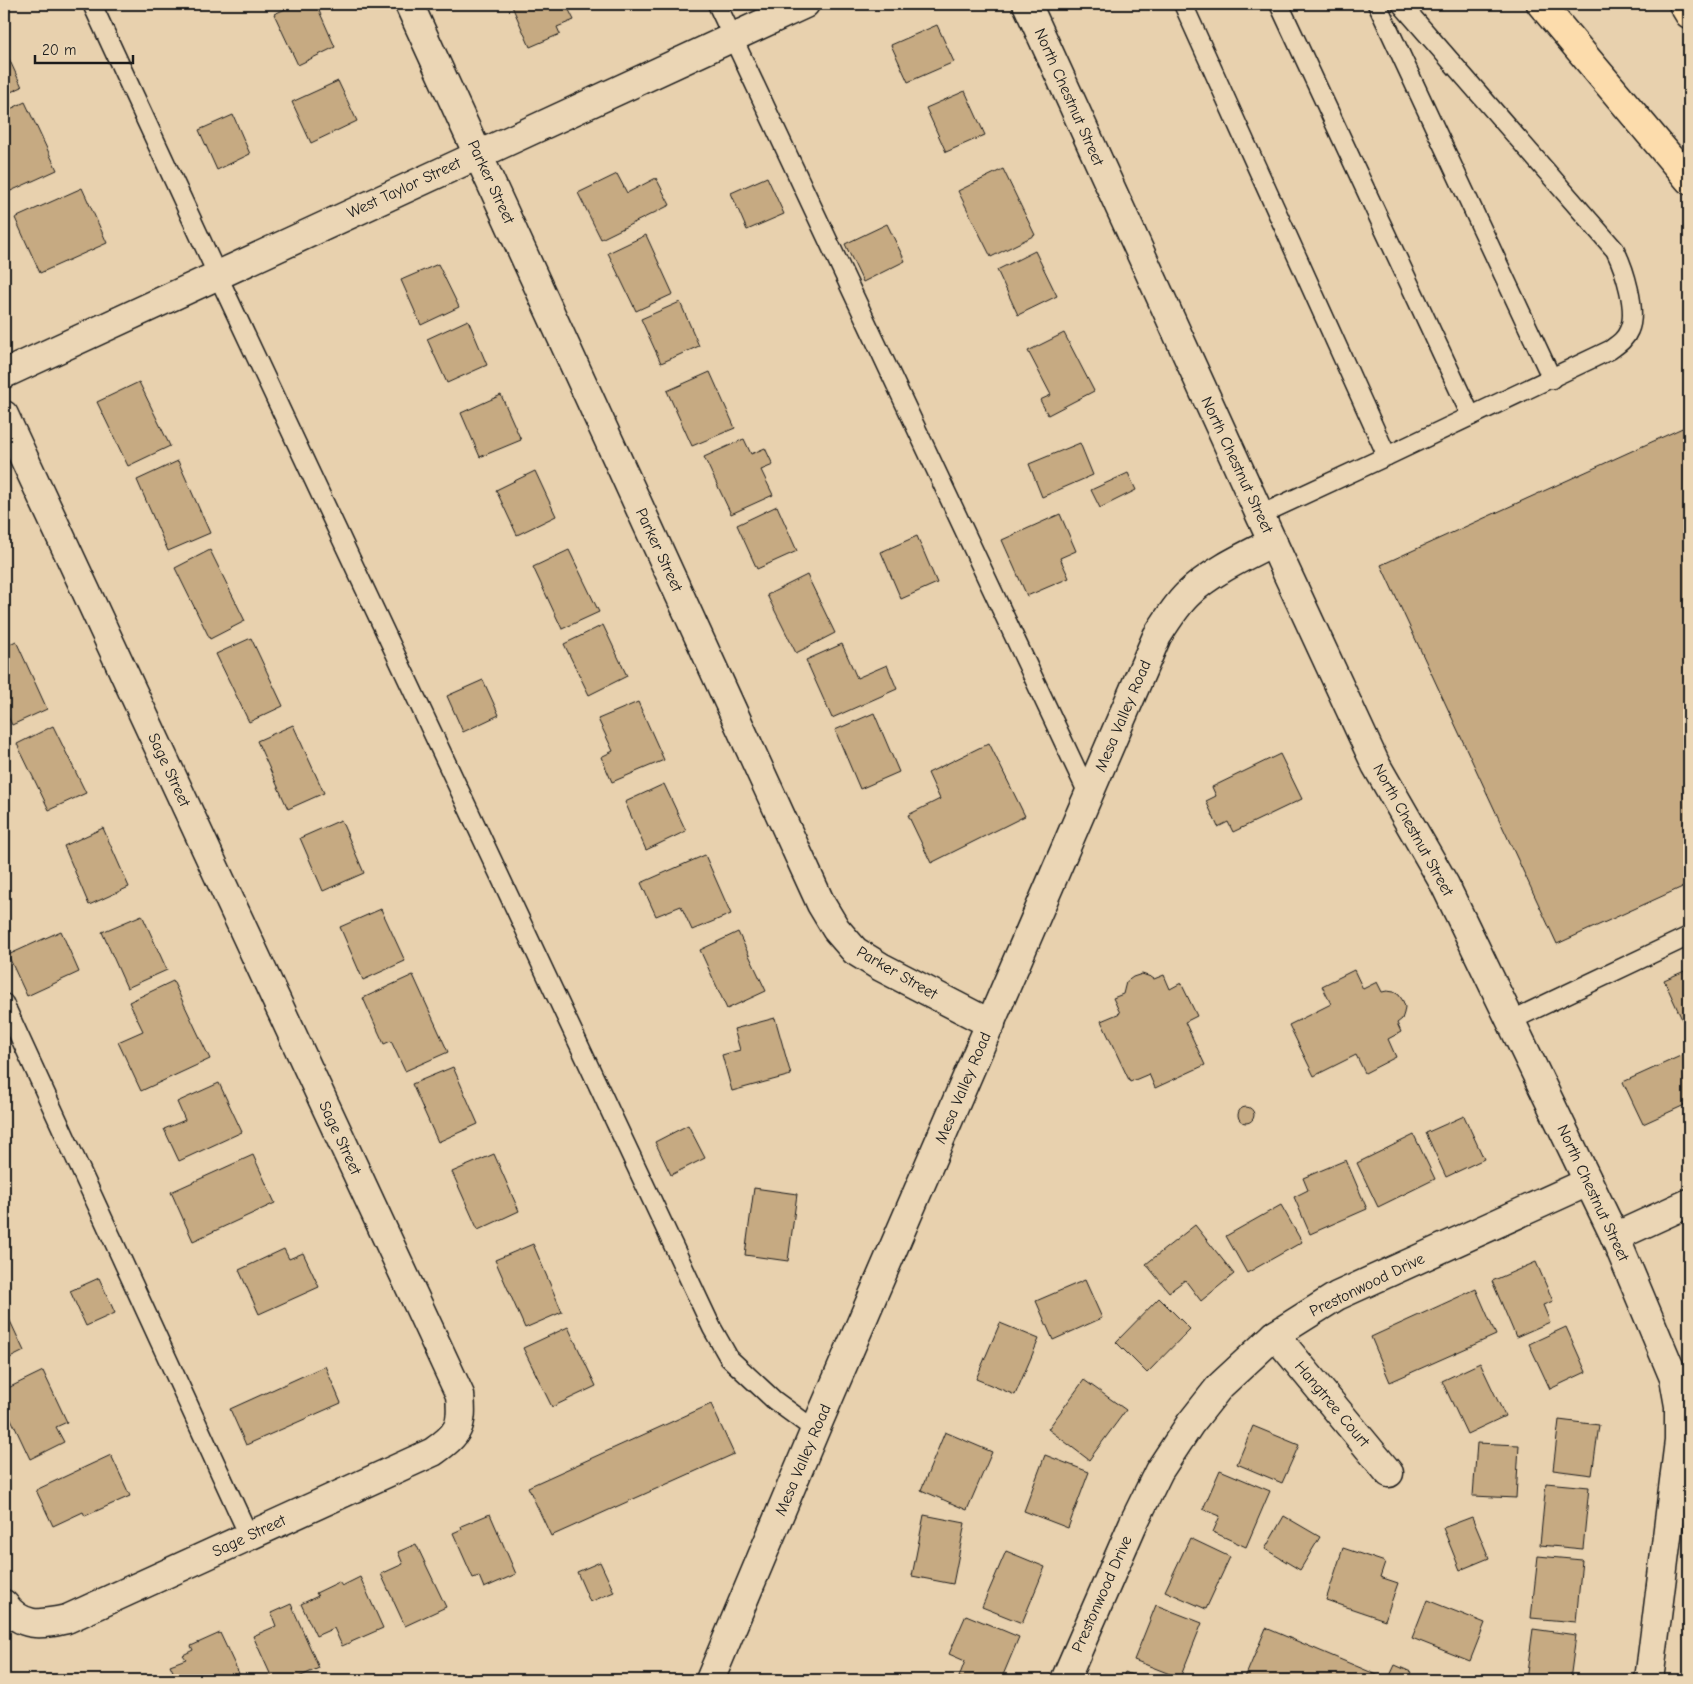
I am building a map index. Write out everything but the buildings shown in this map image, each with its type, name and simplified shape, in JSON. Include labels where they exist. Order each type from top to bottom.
[{"type":"highway","points":[[1541,4],[1689,180]]},
{"type":"highway","points":[[1683,4],[1689,14]]},
{"type":"street","name":"Parker Street","points":[[408,4],[821,904],[836,929],[855,951],[881,967],[991,1024]]},
{"type":"street","name":"West Taylor Street","points":[[4,374],[217,274],[806,4]]},
{"type":"street","name":"North Chestnut Street","points":[[1027,4],[1376,765],[1445,885],[1615,1237],[1674,1378],[1684,1427],[1679,1441],[1649,1680]]},
{"type":"street","name":"Sage Street","points":[[4,415],[460,1395],[462,1413],[458,1428],[449,1441],[433,1452],[66,1619],[44,1624],[25,1622],[12,1615],[4,1604]]},
{"type":"street","name":"Mesa Valley Road","points":[[710,1680],[815,1430],[1157,636],[1187,594],[1209,578],[1273,542]]},
{"type":"street","name":"Prestonwood Drive","points":[[1065,1680],[1133,1524],[1159,1471],[1190,1424],[1220,1386],[1275,1335],[1337,1296],[1588,1182]]},
{"type":"street","points":[[1615,1237],[1689,1203]]},
{"type":"street","name":"Hangtree Court","points":[[1275,1335],[1389,1473]]},
{"type":"lane","points":[[92,4],[712,1328],[729,1358],[774,1400],[815,1430]]},
{"type":"lane","points":[[716,4],[1088,796]]},
{"type":"lane","points":[[1183,4],[1387,456]]},
{"type":"lane","points":[[1280,4],[1471,416]]},
{"type":"lane","points":[[1377,4],[1552,378]]},
{"type":"lane","points":[[1260,515],[1610,350],[1623,340],[1630,328],[1632,312],[1627,280],[1623,265],[1615,250],[1402,4]]},
{"type":"lane","points":[[1510,1021],[1689,936]]},
{"type":"lane","points":[[4,1003],[248,1536]]}]
